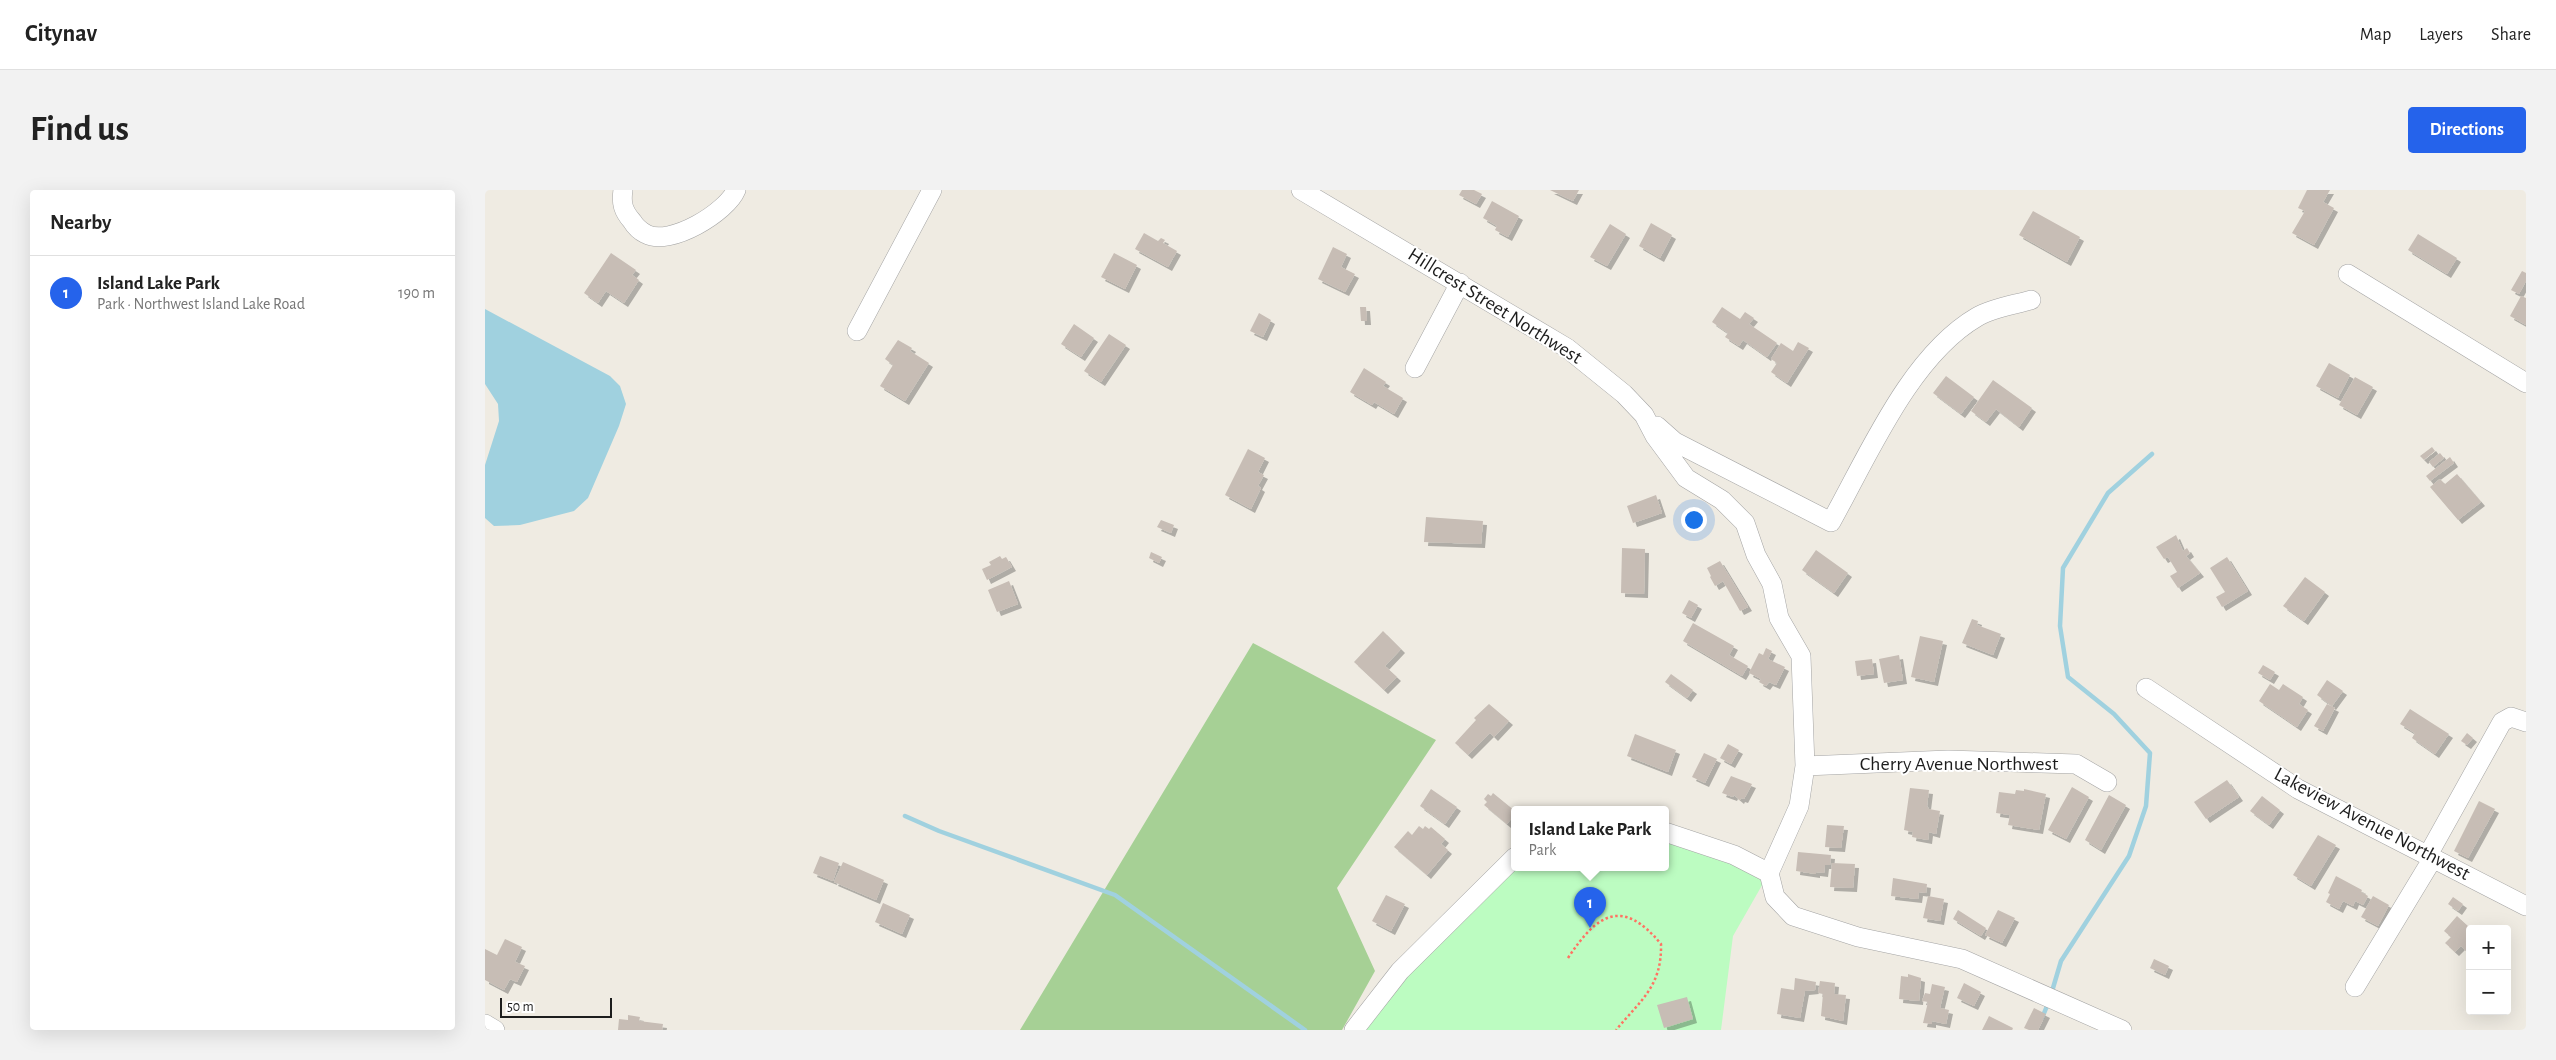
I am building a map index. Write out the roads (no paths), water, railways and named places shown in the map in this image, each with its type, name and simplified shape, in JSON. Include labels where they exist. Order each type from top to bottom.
[{"type":"street","points":[[623,190],[621,202],[625,214],[647,235],[662,237],[692,228],[733,198],[736,190]]},
{"type":"street","points":[[857,331],[932,190]]},
{"type":"street","name":"Hillcrest Street Northwest","points":[[1301,190],[1567,348],[1624,394],[1644,415],[1655,436],[1686,478],[1722,500],[1745,523],[1756,555],[1772,584],[1779,618],[1801,656],[1805,766],[1799,806],[1769,873]]},
{"type":"street","points":[[2347,274],[2526,383]]},
{"type":"street","points":[[1415,368],[1460,283]]},
{"type":"street","points":[[1644,415],[1675,442],[1831,522],[1910,381],[1928,358],[1948,338],[1978,316],[2031,300]]},
{"type":"street","name":"Lakeview Avenue Northwest","points":[[2147,688],[2298,789],[2526,906]]},
{"type":"street","points":[[2355,987],[2373,962],[2502,722],[2519,720]]},
{"type":"street","name":"Cherry Avenue Northwest","points":[[1805,766],[1948,760],[2076,764],[2107,782]]},
{"type":"street","points":[[1669,833],[1734,855],[1769,873],[1775,897],[1793,916],[1858,937],[1962,959],[2122,1030]]},
{"type":"street","points":[[1355,1030],[1400,971],[1511,861]]},
{"type":"street","points":[[485,1024],[495,1030]]},
{"type":"water","points":[[485,309],[610,376],[620,386],[626,404],[619,426],[588,498],[574,511],[520,525],[494,526],[485,518],[485,465],[499,421],[498,404],[485,384]]},
{"type":"waterway","points":[[2053,988],[2061,961],[2129,856],[2146,806],[2150,753],[2114,714],[2068,677],[2060,626],[2063,568],[2108,493],[2152,454]]},
{"type":"waterway","points":[[905,816],[939,831],[1115,895],[1305,1030]]},
{"type":"waterway","points":[[2042,1018],[2047,1006]]},
{"type":"place","name":"Island Lake Park","points":[[1590,928]]}]
